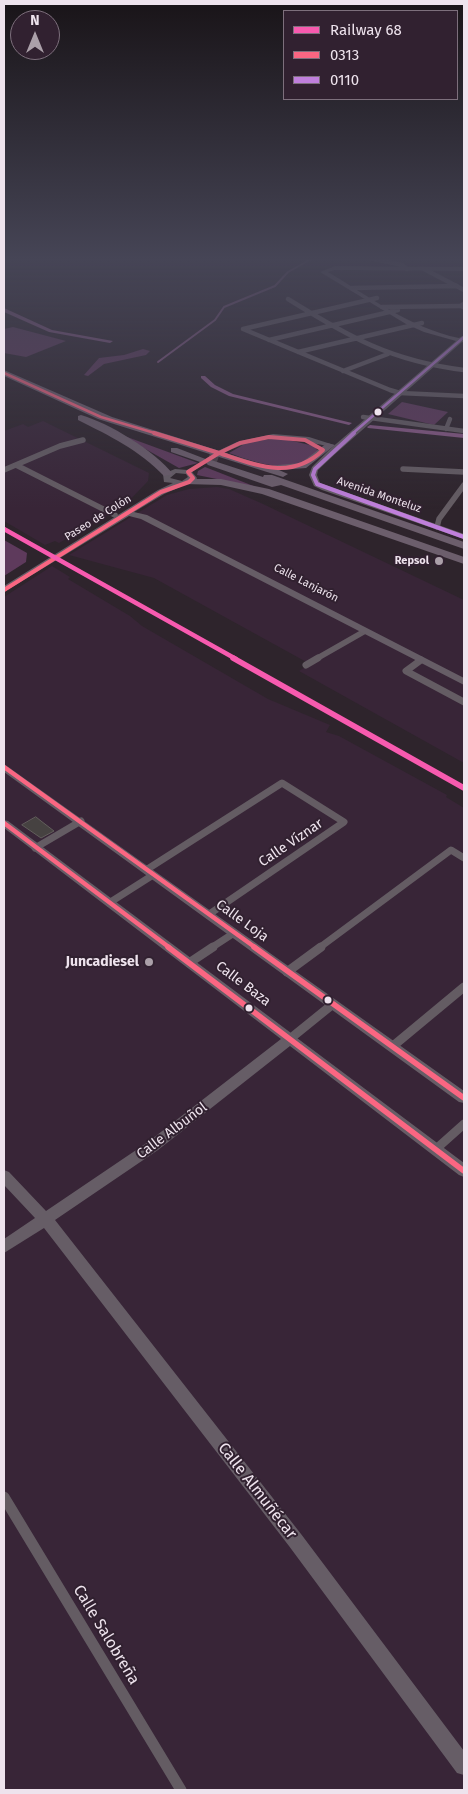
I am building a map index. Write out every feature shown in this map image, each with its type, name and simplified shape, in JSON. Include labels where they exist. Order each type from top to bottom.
[{"type":"highway","points":[[4,373],[101,416],[210,459],[464,546]]},
{"type":"highway","points":[[4,380],[61,406],[132,444],[150,456],[168,477]]},
{"type":"highway","points":[[61,406],[464,552]]},
{"type":"highway","points":[[101,416],[325,488]]},
{"type":"highway","points":[[260,466],[286,468],[303,466],[326,449]]},
{"type":"highway","points":[[188,476],[265,491],[464,561]]},
{"type":"street","points":[[273,342],[397,392],[464,396]]},
{"type":"street","points":[[298,352],[343,342]]},
{"type":"street","points":[[361,342],[388,354],[428,365],[464,370]]},
{"type":"street","name":"Avenida Monteluz","points":[[456,342],[367,418],[326,449],[313,475],[317,484],[325,488],[464,537]]},
{"type":"street","points":[[342,371],[388,354]]},
{"type":"street","name":"Avenida Monteluz","points":[[326,449],[342,444],[367,418]]},
{"type":"street","points":[[367,418],[464,431]]},
{"type":"street","points":[[446,429],[450,419]]},
{"type":"street","name":"Paseo de Colón","points":[[4,585],[138,507],[226,450],[244,441],[265,436],[305,440]]},
{"type":"street","points":[[4,470],[60,446],[83,440]]},
{"type":"street","points":[[305,440],[326,449]]},
{"type":"street","points":[[305,440],[326,449]]},
{"type":"street","points":[[16,465],[115,515]]},
{"type":"street","points":[[403,469],[464,472]]},
{"type":"street","points":[[168,477],[175,471],[188,476]]},
{"type":"street","points":[[168,477],[188,476]]},
{"type":"street","name":"Paseo de Colón","points":[[70,546],[168,477]]},
{"type":"street","points":[[437,527],[439,519],[464,485]]},
{"type":"street","name":"Calle Lanjarón","points":[[138,507],[464,677]]},
{"type":"street","name":"Calle Lanjarón","points":[[128,512],[144,517],[464,682]]},
{"type":"street","name":"Paseo de Colón","points":[[4,590],[36,567]]},
{"type":"street","points":[[306,665],[365,630]]},
{"type":"street","points":[[422,660],[406,671],[464,702]]},
{"type":"street","name":"Calle Loja","points":[[6,771],[81,821],[208,915],[464,1098]]},
{"type":"street","name":"Calle Víznar","points":[[149,872],[282,783],[344,822],[208,915]]},
{"type":"street","points":[[35,848],[81,821]]},
{"type":"street","name":"Calle Baza","points":[[4,823],[464,1171]]},
{"type":"street","points":[[287,972],[451,850],[464,858]]},
{"type":"street","points":[[110,904],[149,872]]},
{"type":"street","points":[[189,963],[234,933]]},
{"type":"street","points":[[393,1046],[464,987]]},
{"type":"street","name":"Calle Albuñol","points":[[4,1247],[153,1146],[333,1004]]},
{"type":"street","points":[[436,1149],[464,1124]]},
{"type":"street","name":"Calle Almuñécar","points":[[4,1176],[46,1220],[296,1540],[464,1766]]},
{"type":"street","name":"Calle Salobreña","points":[[4,1497],[181,1790]]},
{"type":"shaded area","points":[[4,342],[64,342],[26,357],[4,353]]},
{"type":"shaded area","points":[[143,349],[150,351],[146,355],[104,364],[88,376],[84,375],[99,358],[124,355]]},
{"type":"shaded area","points":[[402,402],[448,412],[434,425],[388,414]]},
{"type":"shaded area","points":[[43,421],[149,473],[148,481],[126,504],[59,543],[55,541],[45,545],[4,521],[4,431],[23,424],[28,427]]},
{"type":"shaded area","points":[[119,434],[198,463],[179,468]]},
{"type":"shaded area","points":[[280,438],[314,446],[318,451],[301,463],[289,466],[254,462],[229,453],[248,442]]},
{"type":"shaded area","points":[[205,467],[256,487],[197,475],[198,471]]},
{"type":"shaded area","points":[[217,487],[229,489],[263,504],[464,600],[464,763],[299,671],[310,664],[154,578],[69,555],[167,495],[189,489]]},
{"type":"shaded area","points":[[4,540],[27,553],[26,562],[4,576]]},
{"type":"shaded area","points":[[52,566],[70,577],[68,579],[130,616],[142,626],[268,699],[330,725],[326,732],[339,736],[447,795],[446,797],[464,808],[464,1790],[4,1790],[4,597]]},
{"type":"building","points":[[36,817],[54,831],[41,838],[22,825]]},
{"type":"waterway","points":[[158,362],[186,342]]},
{"type":"waterway","points":[[203,377],[213,386],[231,395],[349,423]]},
{"type":"waterway","points":[[370,427],[464,436]]},
{"type":"tunnel","points":[[209,456],[218,459]]},
{"type":"rail line","name":"68","points":[[4,529],[464,788]]},
{"type":"transit line","name":"0110","points":[[459,342],[332,452],[315,469],[313,475],[317,484],[325,488],[464,537]]},
{"type":"transit line","name":"0313","points":[[4,373],[101,417],[219,453]]},
{"type":"transit line","name":"0313","points":[[269,437],[290,437],[305,440],[318,445],[323,450],[312,460],[301,466],[288,468],[260,466],[219,453],[240,443],[269,437]]},
{"type":"transit line","name":"0313","points":[[4,590],[161,492],[189,482],[193,478],[188,472],[219,453]]},
{"type":"transit line","name":"0313","points":[[4,767],[464,1098]]},
{"type":"transit line","name":"0313","points":[[4,823],[464,1171]]},
{"type":"place","name":"Repsol","points":[[439,561]]},
{"type":"place","name":"Juncadiesel","points":[[149,962]]}]
